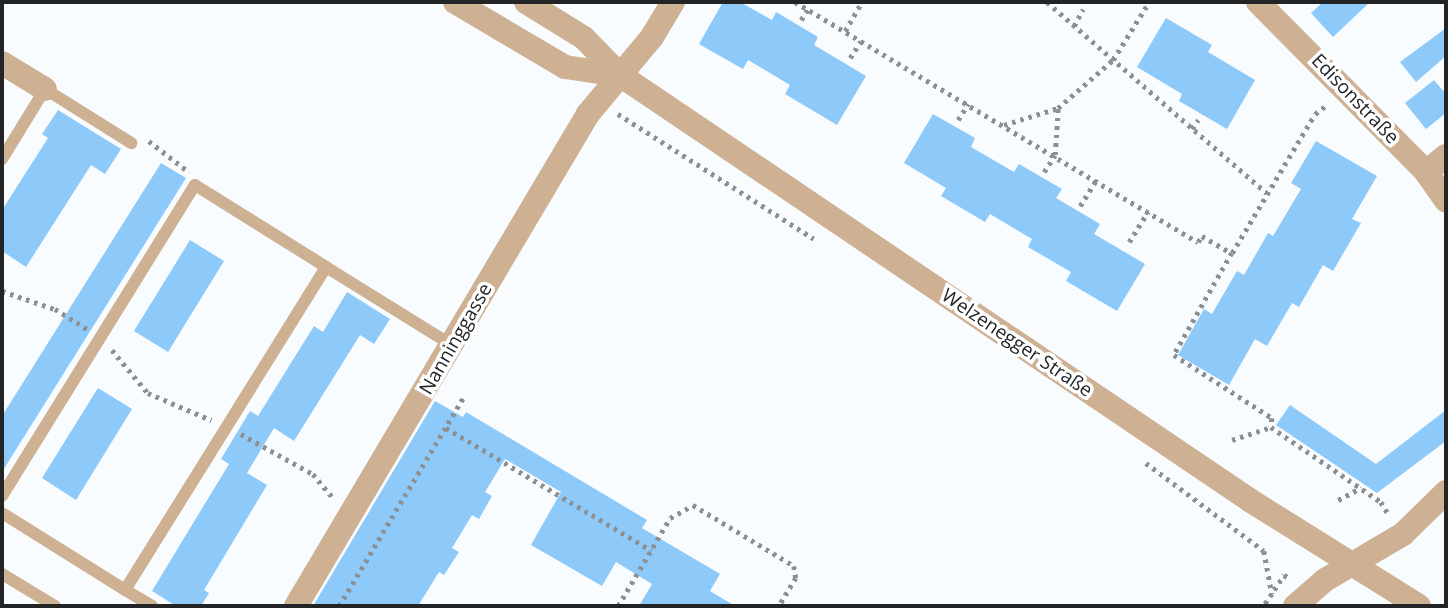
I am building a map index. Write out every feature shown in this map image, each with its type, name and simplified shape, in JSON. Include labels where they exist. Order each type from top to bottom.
[{"type":"street","name":"Welzenegger Straße","points":[[455,2],[565,66],[620,75]]},
{"type":"street","name":"Welzenegger Straße","points":[[526,2],[584,37],[620,75],[1251,501],[1419,606]]},
{"type":"street","name":"Nanninggasse","points":[[296,606],[588,114],[673,2]]},
{"type":"street","name":"Edisonstraße","points":[[1271,6],[1346,90],[1426,172],[1446,201]]},
{"type":"street","points":[[2,63],[45,89]]},
{"type":"street","points":[[1426,172],[1446,156]]},
{"type":"street","points":[[1295,606],[1353,563],[1403,534],[1446,492]]},
{"type":"lane","points":[[2,159],[45,89],[131,143]]},
{"type":"lane","points":[[2,496],[195,185],[452,345]]},
{"type":"lane","points":[[125,590],[326,267]]},
{"type":"lane","points":[[2,513],[152,606]]},
{"type":"lane","points":[[2,574],[55,606]]},
{"type":"path","points":[[795,2],[1198,242],[1202,236],[1232,253]]},
{"type":"path","points":[[845,31],[862,2]]},
{"type":"path","points":[[1047,2],[1267,193]]},
{"type":"path","points":[[1004,125],[1058,108],[1113,61],[1149,2]]},
{"type":"path","points":[[801,20],[808,9]]},
{"type":"path","points":[[1074,26],[1083,9]]},
{"type":"path","points":[[850,58],[861,41]]},
{"type":"path","points":[[1271,427],[1272,418],[1174,355],[1315,114],[1346,90]]},
{"type":"path","points":[[958,120],[968,104]]},
{"type":"path","points":[[1044,172],[1055,155],[1058,108]]},
{"type":"path","points":[[615,113],[824,246]]},
{"type":"path","points":[[1192,129],[1198,120]]},
{"type":"path","points":[[131,143],[145,139],[164,149],[193,176],[195,185]]},
{"type":"path","points":[[1080,206],[1096,180]]},
{"type":"path","points":[[1129,242],[1148,212]]},
{"type":"path","points":[[2,291],[55,309],[100,337],[148,393],[227,427],[313,474],[335,500],[354,510]]},
{"type":"path","points":[[339,606],[463,398]]},
{"type":"path","points":[[1232,440],[1271,427]]},
{"type":"path","points":[[1271,427],[1381,502],[1387,512]]},
{"type":"path","points":[[446,428],[651,550]]},
{"type":"path","points":[[1139,457],[1264,551],[1272,594]]},
{"type":"path","points":[[1338,500],[1361,488]]},
{"type":"path","points":[[618,606],[670,518],[693,505],[794,566],[796,578],[779,606]]},
{"type":"path","points":[[1264,606],[1284,575]]},
{"type":"building","points":[[723,2],[740,2],[772,20],[776,12],[818,37],[814,45],[866,76],[837,125],[785,94],[790,85],[748,60],[743,69],[699,44]]},
{"type":"building","points":[[1323,2],[1370,2],[1333,37],[1311,13]]},
{"type":"building","points":[[1166,18],[1212,45],[1208,52],[1255,80],[1227,129],[1179,101],[1182,94],[1137,67]]},
{"type":"building","points":[[1446,28],[1446,56],[1416,82],[1400,62]]},
{"type":"building","points":[[1434,80],[1446,94],[1446,113],[1426,129],[1405,103]]},
{"type":"building","points":[[58,110],[121,149],[105,174],[91,165],[26,267],[2,251],[2,210],[48,138],[42,134]]},
{"type":"building","points":[[933,114],[975,138],[971,147],[1014,172],[1019,164],[1062,189],[1056,198],[1100,224],[1094,234],[1145,264],[1117,311],[1066,281],[1071,272],[1028,247],[1032,239],[990,214],[985,222],[941,196],[946,188],[904,163]]},
{"type":"building","points":[[1316,141],[1377,176],[1352,219],[1361,223],[1333,271],[1323,265],[1299,307],[1292,303],[1267,346],[1255,339],[1229,385],[1178,355],[1204,309],[1212,314],[1237,271],[1244,275],[1268,233],[1273,236],[1301,189],[1291,183]]},
{"type":"building","points":[[161,163],[186,178],[2,472],[2,416]]},
{"type":"building","points":[[190,240],[224,261],[168,352],[134,331]]},
{"type":"building","points":[[347,292],[390,319],[374,344],[360,335],[294,441],[274,428],[247,473],[267,485],[204,590],[209,593],[201,606],[176,606],[152,591],[229,464],[221,459],[250,411],[258,416],[314,326],[323,332]]},
{"type":"building","points":[[98,388],[132,409],[76,500],[42,478]]},
{"type":"building","points":[[435,401],[463,417],[466,412],[647,520],[642,528],[720,574],[710,591],[735,606],[639,606],[652,584],[616,562],[602,586],[531,545],[561,492],[505,459],[485,492],[492,496],[479,519],[472,515],[452,548],[459,552],[444,575],[439,572],[418,606],[313,606]]},
{"type":"building","points":[[1290,405],[1376,464],[1446,410],[1446,441],[1377,493],[1276,425]]}]
